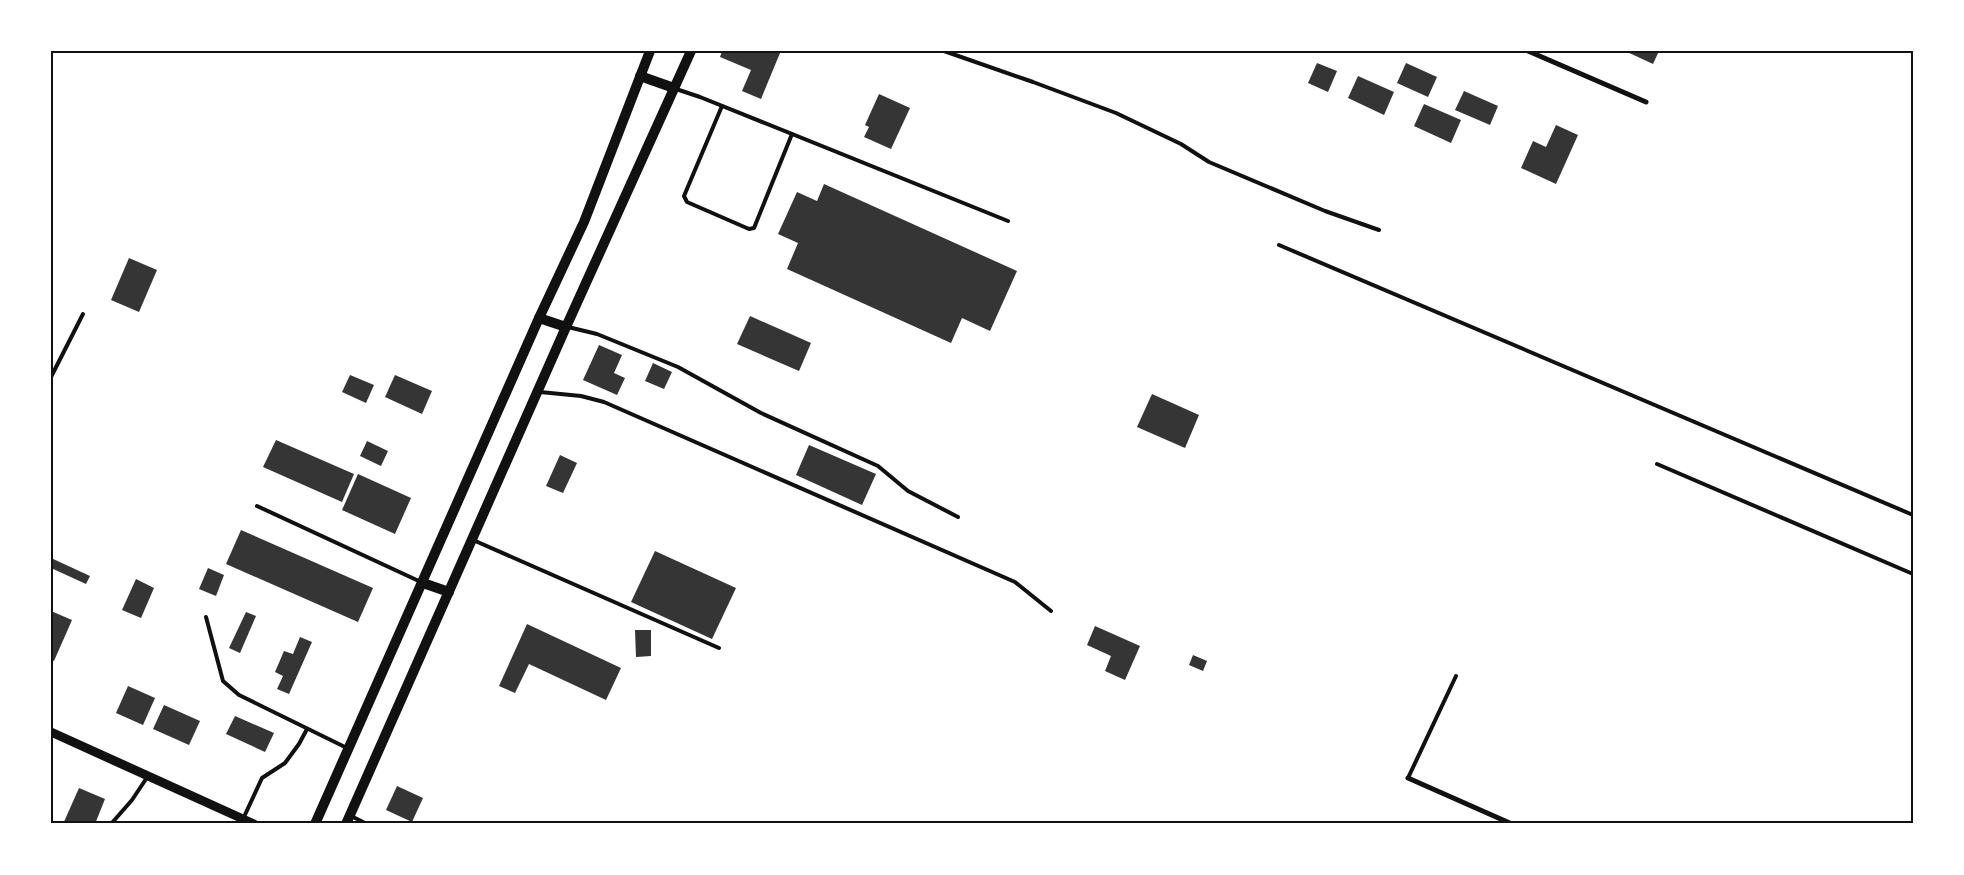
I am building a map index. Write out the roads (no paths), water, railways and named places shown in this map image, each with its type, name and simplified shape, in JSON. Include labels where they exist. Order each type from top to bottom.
[{"type":"main road","points":[[315,824],[539,318],[584,222],[650,51]]},
{"type":"main road","points":[[348,820],[566,327],[691,51]]},
{"type":"main road","points":[[640,76],[674,88]]},
{"type":"main road","points":[[539,318],[566,327]]},
{"type":"main road","points":[[423,583],[449,592]]},
{"type":"street","points":[[1528,51],[1646,102]]},
{"type":"street","points":[[51,732],[254,824]]},
{"type":"street","points":[[1408,778],[1512,824]]},
{"type":"lane","points":[[944,51],[1116,113],[1181,144],[1208,162],[1325,211],[1358,221],[1379,230]]},
{"type":"lane","points":[[674,88],[1008,221]]},
{"type":"lane","points":[[722,106],[684,196],[687,202],[748,229],[754,228],[792,134]]},
{"type":"lane","points":[[1279,245],[1913,515]]},
{"type":"lane","points":[[51,377],[83,314]]},
{"type":"lane","points":[[566,327],[597,334],[678,367],[761,414],[878,466],[908,492],[958,517]]},
{"type":"lane","points":[[538,392],[581,396],[604,402],[1015,582],[1051,611]]},
{"type":"lane","points":[[1657,464],[1913,574]]},
{"type":"lane","points":[[257,506],[423,583]]},
{"type":"lane","points":[[471,540],[719,648]]},
{"type":"lane","points":[[206,617],[223,680],[240,695],[349,749]]},
{"type":"lane","points":[[1408,778],[1456,676]]},
{"type":"lane","points":[[243,819],[262,778],[285,763],[307,729]]},
{"type":"lane","points":[[111,824],[132,800],[148,776]]},
{"type":"lane","points":[[348,820],[366,824]]}]
